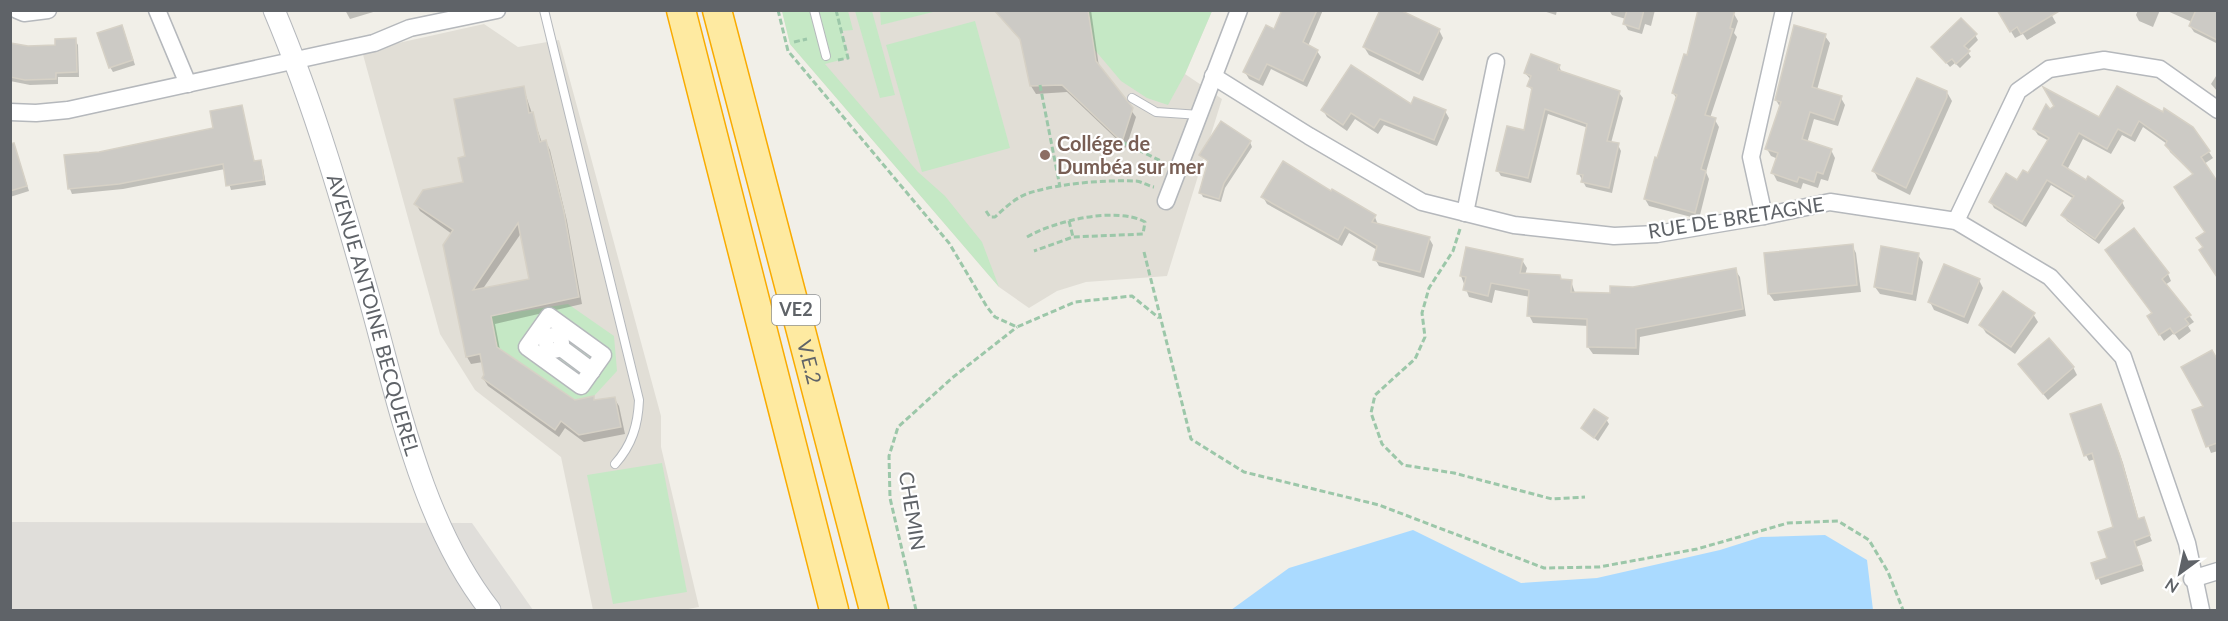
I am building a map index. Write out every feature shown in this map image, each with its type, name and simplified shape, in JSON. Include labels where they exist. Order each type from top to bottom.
[{"type":"highway","name":"V.E.2","points":[[681,10],[834,610]]},
{"type":"highway","name":"V.E.2","points":[[717,10],[874,610]]},
{"type":"street","points":[[16,10],[24,13],[48,10]]},
{"type":"street","points":[[157,10],[188,84]]},
{"type":"street","name":"AVENUE ANTOINE BECQUEREL","points":[[274,10],[296,61],[347,219],[398,405],[427,491],[464,572],[490,610]]},
{"type":"street","points":[[10,112],[36,114],[68,110],[374,43],[410,28],[428,17],[497,10]]},
{"type":"street","points":[[1164,194],[1201,115],[1213,76],[1239,10]]},
{"type":"street","points":[[1764,216],[1751,157],[1784,10]]},
{"type":"street","points":[[1956,221],[2018,91],[2049,69],[2104,60],[2160,69],[2217,110]]},
{"type":"street","points":[[1465,213],[1496,62]]},
{"type":"street","name":"RUE DE BRETAGNE","points":[[1213,76],[1422,202],[1514,225],[1614,236],[1657,234],[1830,202],[1956,221],[2050,277],[2123,357],[2187,543],[2192,579],[2201,610]]},
{"type":"street","points":[[552,341],[589,345],[603,355],[580,386],[566,376],[552,341]]},
{"type":"street","points":[[552,341],[592,371]]},
{"type":"street","points":[[566,376],[589,345]]},
{"type":"street","points":[[2192,579],[2217,571]]},
{"type":"lane","points":[[544,10],[639,400],[637,427],[624,454],[615,464]]},
{"type":"lane","points":[[814,10],[826,56]]},
{"type":"lane","points":[[1132,98],[1156,112],[1201,115]]},
{"type":"path","points":[[778,10],[788,51],[949,243],[987,307],[996,317],[1017,327]]},
{"type":"path","points":[[1040,85],[1060,188]]},
{"type":"path","points":[[1122,142],[1168,164]]},
{"type":"path","points":[[986,211],[990,217],[995,217],[1009,204],[1028,194],[1095,183],[1140,181],[1164,194]]},
{"type":"path","points":[[1465,213],[1453,251],[1429,288],[1422,314],[1425,337],[1415,359],[1375,395],[1371,413],[1382,444],[1402,465],[1454,473],[1552,500],[1585,497]]},
{"type":"path","points":[[1027,237],[1045,226],[1069,220],[1112,216],[1137,218],[1145,222],[1143,234],[1073,237],[1034,251]]},
{"type":"path","points":[[1069,220],[1073,237]]},
{"type":"path","points":[[1144,252],[1191,439],[1244,472],[1379,505],[1544,568],[1599,567],[1697,549],[1788,523],[1839,520],[1869,540],[1888,572],[1903,610]]},
{"type":"path","name":"CHEMIN","points":[[916,610],[891,498],[889,456],[898,427],[952,378],[1017,327],[1075,302],[1132,296],[1161,319]]},
{"type":"shaded area","name":"Collége de Dumbéa sur mer","points":[[782,11],[1212,11],[1185,74],[1222,99],[1167,276],[1086,282],[1057,291],[1029,308],[999,287],[790,44]]},
{"type":"shaded area","points":[[484,24],[518,47],[559,40],[661,416],[661,447],[699,607],[683,610],[593,610],[561,457],[475,390],[440,334],[362,51]]},
{"type":"shaded area","points":[[11,522],[472,523],[533,610],[11,610]]},
{"type":"green space","points":[[880,10],[937,10],[937,11],[881,25]]},
{"type":"green space","points":[[782,11],[848,11],[853,30],[841,31],[848,58],[825,64],[918,172],[945,196],[982,242],[999,287],[790,44]]},
{"type":"green space","points":[[855,11],[872,11],[895,95],[880,98]]},
{"type":"green space","points":[[1088,11],[1212,11],[1185,74],[1168,105],[1147,98],[1121,81],[1094,49]]},
{"type":"green space","points":[[975,21],[1010,148],[922,172],[886,45]]},
{"type":"green space","points":[[568,304],[614,336],[617,371],[594,396],[575,400],[497,347],[491,316]]},
{"type":"green space","points":[[662,463],[687,592],[613,604],[587,475]]},
{"type":"water","points":[[1413,530],[1521,583],[1597,578],[1720,550],[1761,537],[1825,535],[1867,560],[1873,610],[1231,610],[1289,568]]},
{"type":"building","name":"Collége de Dumbéa sur mer","points":[[994,10],[1088,10],[1096,61],[1133,108],[1122,142],[1062,85],[1030,86],[1020,39]]},
{"type":"building","points":[[1282,10],[1317,10],[1303,42],[1318,50],[1303,81],[1267,64],[1259,80],[1243,72],[1266,25],[1274,29]]},
{"type":"building","points":[[1380,10],[1400,10],[1440,29],[1419,74],[1363,47]]},
{"type":"building","points":[[1627,10],[1644,10],[1639,29],[1623,24]]},
{"type":"building","points":[[1698,10],[1735,10],[1730,28],[1733,29],[1705,115],[1716,118],[1701,169],[1706,171],[1695,213],[1644,199],[1655,157],[1657,158],[1677,95],[1672,93],[1684,54],[1687,55]]},
{"type":"building","points":[[1997,10],[2061,10],[2021,34],[2017,27],[2010,32]]},
{"type":"building","points":[[2196,10],[2217,10],[2217,40],[2189,26]]},
{"type":"building","points":[[1961,18],[1977,34],[1964,46],[1970,51],[1956,64],[1952,59],[1946,63],[1931,47]]},
{"type":"building","points":[[122,25],[133,60],[109,68],[97,33]]},
{"type":"building","points":[[1794,25],[1826,34],[1812,87],[1842,96],[1834,120],[1810,112],[1802,139],[1832,149],[1823,174],[1817,172],[1814,182],[1799,177],[1797,182],[1771,173],[1778,153],[1765,149],[1781,102],[1775,100]]},
{"type":"building","points":[[76,38],[77,72],[56,73],[56,79],[25,80],[10,77],[10,43],[28,46],[55,45],[55,39]]},
{"type":"building","points":[[1531,54],[1560,65],[1558,70],[1620,91],[1607,141],[1619,143],[1609,188],[1581,182],[1583,175],[1577,174],[1587,124],[1545,109],[1528,178],[1496,171],[1507,126],[1524,130],[1532,88],[1527,86],[1531,76],[1524,73]]},
{"type":"building","points":[[1351,65],[1411,104],[1414,97],[1446,110],[1434,140],[1380,119],[1374,128],[1351,113],[1343,125],[1321,110]]},
{"type":"building","points":[[1917,78],[1947,91],[1947,97],[1906,188],[1872,171]]},
{"type":"building","points":[[524,86],[529,113],[533,112],[540,142],[546,140],[564,212],[579,297],[491,316],[497,347],[575,400],[594,396],[594,400],[615,397],[621,427],[579,435],[561,421],[555,430],[482,378],[484,375],[480,354],[466,357],[443,245],[453,230],[414,204],[423,190],[463,182],[458,158],[465,156],[454,99]],"holes":[[[518,223],[529,279],[473,290]]]},
{"type":"building","points":[[2117,86],[2163,112],[2164,108],[2193,127],[2210,151],[2201,157],[2217,181],[2217,277],[2199,250],[2203,247],[2196,238],[2205,232],[2174,187],[2193,174],[2165,145],[2167,141],[2139,121],[2131,136],[2118,129],[2107,149],[2079,133],[2062,165],[2086,180],[2088,176],[2123,201],[2095,239],[2061,215],[2074,196],[2047,180],[2022,222],[1989,202],[2006,173],[2017,180],[2023,170],[2028,173],[2049,138],[2033,129],[2046,104],[2050,109],[2054,106],[2043,87],[2099,117]]},
{"type":"building","points":[[242,105],[254,161],[261,160],[264,180],[226,186],[223,164],[119,184],[68,189],[64,155],[99,152],[213,128],[210,111]]},
{"type":"building","points":[[1221,121],[1251,141],[1224,183],[1219,199],[1199,193],[1208,161],[1199,155]]},
{"type":"building","points":[[14,143],[27,186],[10,191],[10,144]]},
{"type":"building","points":[[1283,161],[1331,191],[1332,189],[1376,215],[1372,222],[1430,237],[1420,272],[1373,260],[1377,246],[1345,227],[1338,240],[1261,197]]},
{"type":"building","points":[[2134,228],[2169,273],[2162,279],[2191,315],[2185,319],[2189,324],[2174,334],[2170,328],[2159,335],[2147,316],[2152,313],[2105,250]]},
{"type":"building","points":[[1853,244],[1857,285],[1768,294],[1764,253]]},
{"type":"building","points":[[1881,246],[1919,253],[1912,294],[1874,287]]},
{"type":"building","points":[[1466,247],[1523,259],[1520,273],[1560,275],[1561,279],[1572,280],[1571,292],[1610,293],[1610,286],[1633,287],[1736,268],[1743,309],[1636,329],[1636,348],[1587,347],[1587,319],[1527,316],[1529,290],[1491,283],[1488,296],[1463,290],[1466,277],[1460,276]]},
{"type":"building","points":[[1944,264],[1980,279],[1964,317],[1928,302]]},
{"type":"building","points":[[2003,291],[2035,313],[2011,347],[1979,325]]},
{"type":"building","points":[[2049,338],[2074,367],[2043,394],[2018,364]]},
{"type":"building","points":[[2212,350],[2217,359],[2217,443],[2206,447],[2192,410],[2203,406],[2181,367]]},
{"type":"building","points":[[2101,404],[2120,456],[2138,519],[2144,517],[2150,535],[2134,541],[2142,564],[2096,579],[2091,563],[2107,558],[2098,532],[2113,527],[2092,453],[2084,456],[2070,414]]},
{"type":"building","points":[[1594,409],[1608,418],[1594,438],[1581,428]]},
{"type":"place","name":"Collége de Dumbéa sur mer","points":[[1045,155]]}]
